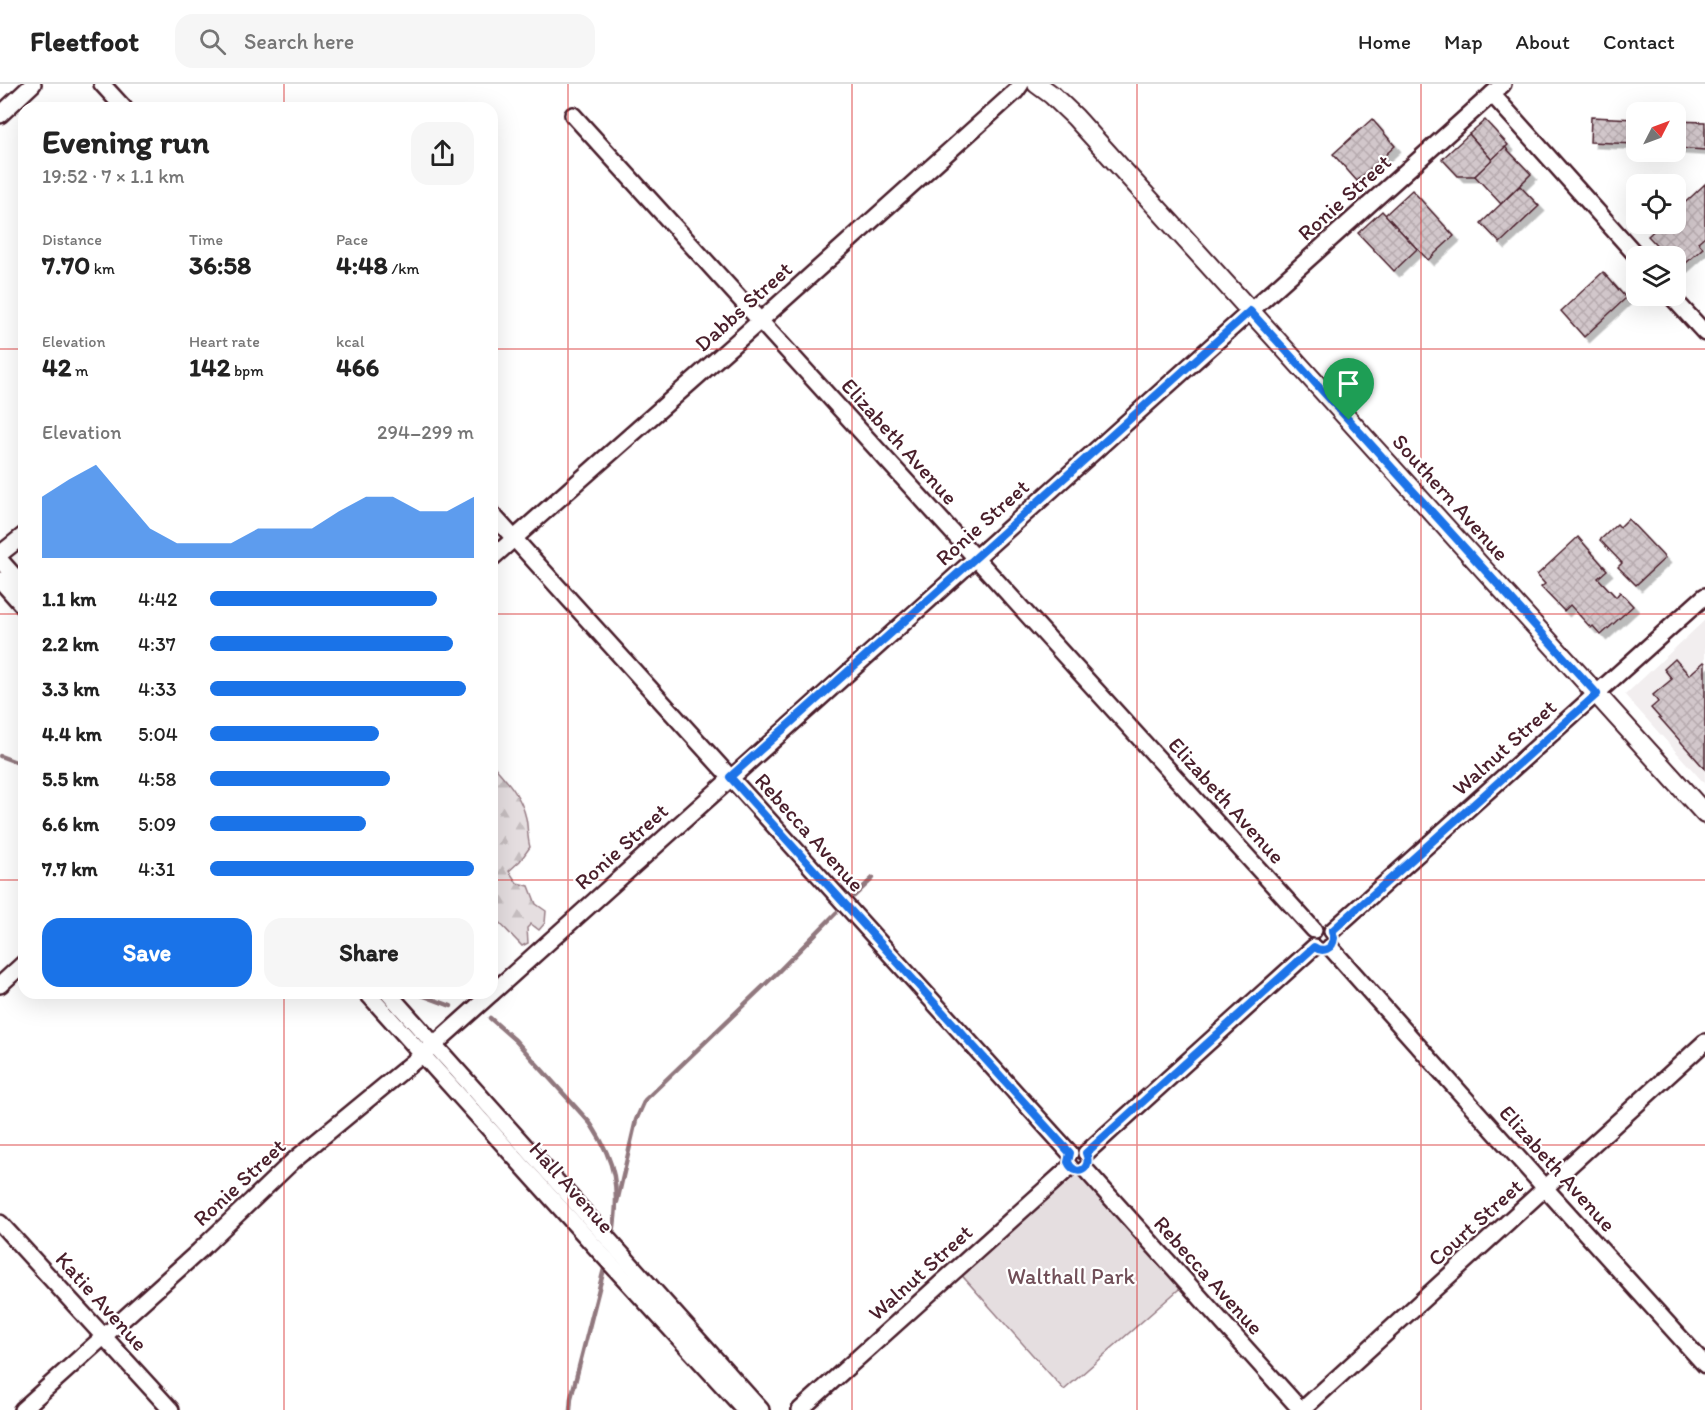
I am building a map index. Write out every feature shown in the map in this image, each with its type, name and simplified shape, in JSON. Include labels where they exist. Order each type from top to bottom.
[{"type":"main road","name":"Southern Avenue","points":[[1037,84],[1075,117],[1705,814]]},
{"type":"street","points":[[0,115],[33,84]]},
{"type":"street","points":[[102,84],[118,102]]},
{"type":"street","name":"Dabbs Street","points":[[498,553],[760,321],[1016,91],[1021,84]]},
{"type":"street","points":[[1497,89],[1629,246]]},
{"type":"street","name":"Ronie Street","points":[[498,988],[1497,89]]},
{"type":"street","name":"Elizabeth Avenue","points":[[573,115],[1314,930]]},
{"type":"street","points":[[1680,306],[1705,333]]},
{"type":"street","name":"Rebecca Avenue","points":[[498,521],[1301,1410]]},
{"type":"street","points":[[0,555],[18,540]]},
{"type":"street","points":[[0,560],[18,580]]},
{"type":"street","points":[[0,580],[18,601]]},
{"type":"street","name":"Walnut Street","points":[[1332,931],[1705,596]]},
{"type":"street","points":[[1325,927],[1332,931],[1334,938],[1327,950],[1314,947],[1311,937],[1314,930],[1325,927]]},
{"type":"street","name":"Walnut Street","points":[[800,1410],[1314,947]]},
{"type":"street","name":"Elizabeth Avenue","points":[[1330,947],[1705,1365]]},
{"type":"street","points":[[0,985],[18,968]]},
{"type":"street","name":"Hall Avenue","points":[[372,999],[745,1410]]},
{"type":"street","name":"Hall Avenue","points":[[393,999],[761,1410]]},
{"type":"street","name":"Ronie Street","points":[[22,1410],[199,1251],[293,1161],[434,1045],[485,999]]},
{"type":"street","name":"Court Street","points":[[1301,1410],[1705,1042]]},
{"type":"street","name":"Katie Avenue","points":[[0,1222],[171,1410]]},
{"type":"shaded area","points":[[1705,620],[1705,784],[1625,695]]},
{"type":"green space","points":[[498,771],[517,795],[524,810],[530,847],[509,871],[517,883],[529,886],[536,904],[546,911],[545,923],[539,930],[531,924],[527,928],[528,943],[522,946],[498,921]]},
{"type":"green space","name":"Walthall Park","points":[[1073,1169],[1079,1171],[1186,1283],[1064,1390],[957,1270]]},
{"type":"building","points":[[1591,117],[1626,119],[1626,144],[1590,142]]},
{"type":"building","points":[[1372,119],[1395,146],[1357,181],[1333,154]]},
{"type":"building","points":[[1485,120],[1508,145],[1492,160],[1469,134]]},
{"type":"building","points":[[1686,121],[1705,122],[1705,150],[1686,149]]},
{"type":"building","points":[[1469,134],[1492,160],[1475,176],[1458,176],[1442,159]]},
{"type":"building","points":[[1505,147],[1531,174],[1501,204],[1475,176]]},
{"type":"building","points":[[1705,184],[1705,236],[1698,242],[1703,248],[1686,263],[1686,246],[1658,246],[1648,236],[1650,234],[1686,234],[1686,202]]},
{"type":"building","points":[[1520,186],[1539,206],[1500,243],[1481,223]]},
{"type":"building","points":[[1412,190],[1454,236],[1428,260],[1385,215]]},
{"type":"building","points":[[1382,211],[1417,249],[1394,271],[1358,233]]},
{"type":"building","points":[[1603,272],[1626,298],[1584,337],[1561,311]]},
{"type":"building","points":[[1628,519],[1665,558],[1636,585],[1618,567],[1622,563],[1600,540],[1617,524],[1620,527]]},
{"type":"building","points":[[1578,537],[1607,570],[1598,578],[1616,597],[1620,592],[1633,606],[1601,635],[1593,626],[1591,628],[1570,605],[1564,611],[1541,587],[1545,584],[1537,575]]},
{"type":"building","points":[[1675,659],[1689,675],[1705,663],[1705,769],[1651,708],[1658,702],[1653,695],[1672,679],[1664,669]]},
{"type":"waterway","points":[[0,756],[18,763]]},
{"type":"waterway","points":[[854,896],[873,878]]},
{"type":"waterway","points":[[617,1202],[636,1120],[645,1100],[836,913]]},
{"type":"waterway","points":[[432,999],[451,1006]]},
{"type":"waterway","points":[[490,1018],[515,1040],[590,1123],[599,1137],[611,1163],[616,1189],[613,1234]]},
{"type":"waterway","points":[[570,1410],[571,1398],[604,1269]]},
{"type":"route","points":[[1250,311],[1349,420],[1597,694],[1332,931],[1334,942],[1327,950],[1314,947],[1086,1153],[1088,1163],[1084,1169],[1079,1171],[1072,1169],[1068,1165],[1070,1153],[730,777],[976,559],[1250,311]]}]
